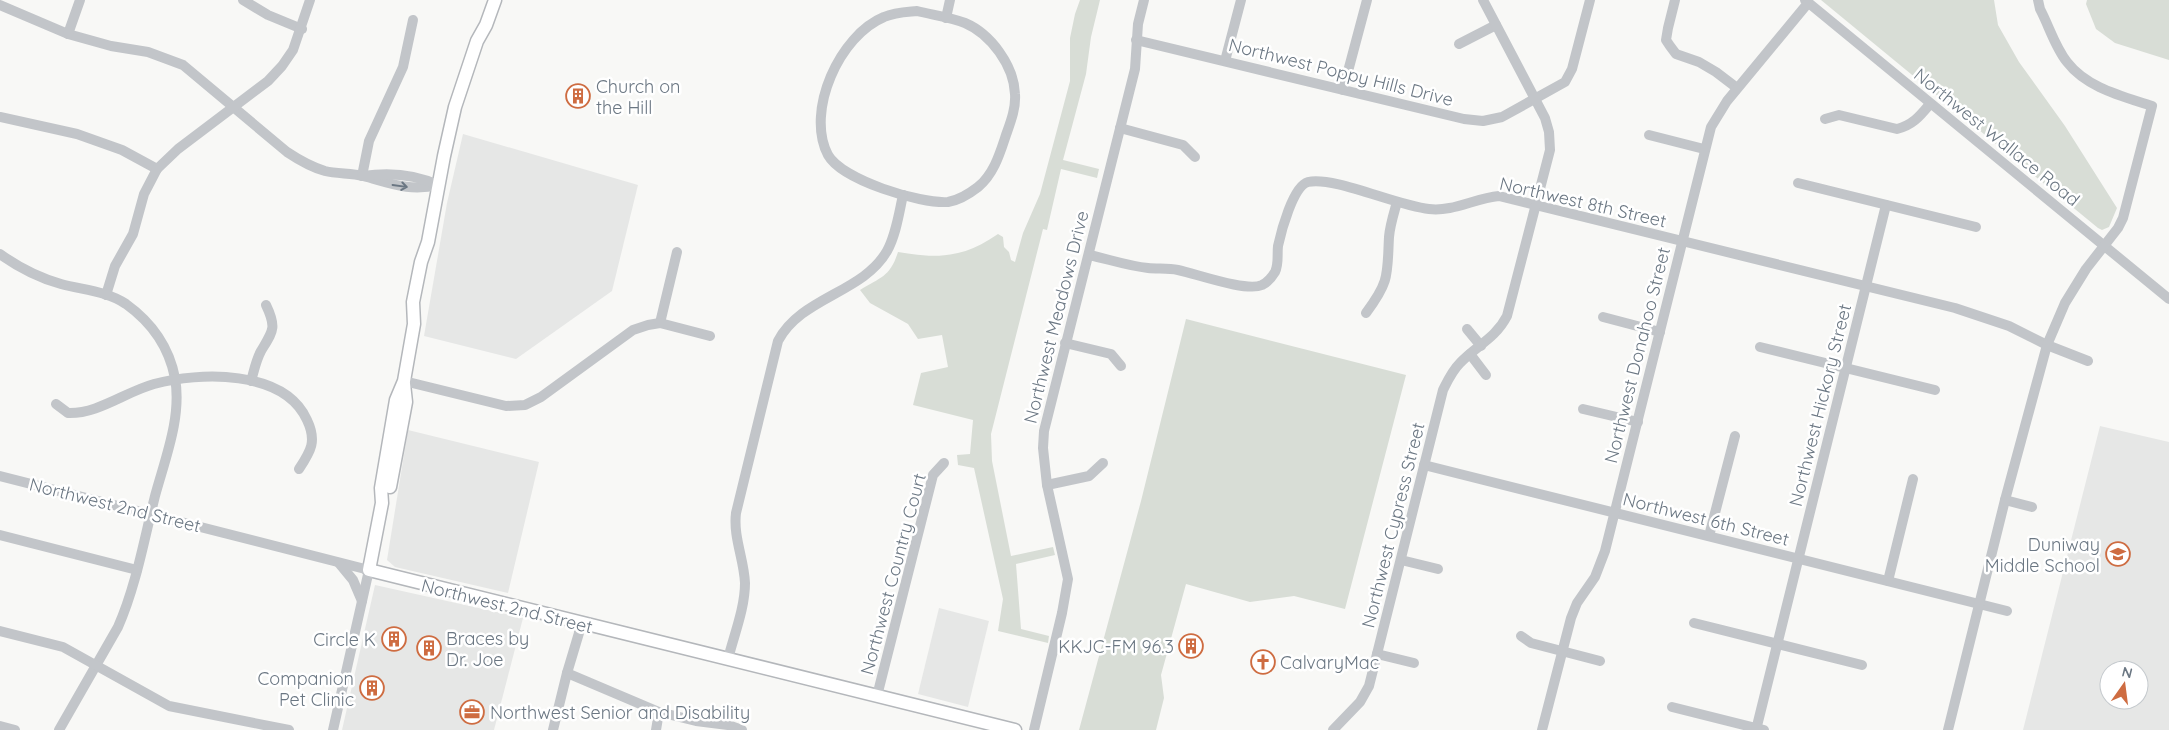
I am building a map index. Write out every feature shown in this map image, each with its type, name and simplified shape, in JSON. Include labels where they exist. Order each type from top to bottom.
[{"type":"main road","points":[[369,570],[382,503],[390,489],[406,402],[404,381],[414,324],[422,304],[429,265],[428,242],[438,185],[452,127],[463,110],[485,43],[486,25],[495,0]]},
{"type":"main road","name":"Northwest 2nd Street","points":[[369,570],[1010,729]]},
{"type":"street","points":[[68,34],[80,0]]},
{"type":"street","points":[[243,0],[268,15],[302,29]]},
{"type":"street","points":[[106,295],[115,266],[133,234],[144,194],[157,169],[178,149],[268,81],[282,66],[293,50],[302,29],[310,0]]},
{"type":"street","points":[[946,18],[950,0]]},
{"type":"street","name":"Northwest Meadows Drive","points":[[1034,730],[1062,613],[1068,579],[1047,485],[1043,448],[1044,431],[1134,69],[1138,24],[1144,0]]},
{"type":"street","points":[[1225,61],[1241,0]]},
{"type":"street","points":[[1343,90],[1367,0]]},
{"type":"street","name":"Northwest Cypress Street","points":[[1338,728],[1365,695],[1443,390],[1451,374],[1470,354],[1500,328],[1507,316],[1550,150],[1549,132],[1545,118],[1483,0]]},
{"type":"street","name":"Northwest Poppy Hills Drive","points":[[1136,40],[1464,119],[1484,120],[1502,117],[1566,82],[1572,69],[1590,0]]},
{"type":"street","points":[[1675,0],[1666,40],[1670,46],[1676,54],[1699,62],[1716,72],[1736,88]]},
{"type":"street","points":[[1948,730],[2005,500],[2047,345],[2065,303],[2086,268],[2118,228],[2123,218],[2152,106],[2107,91],[2090,83],[2076,72],[2066,61],[2040,9],[2038,0]]},
{"type":"street","name":"Northwest Donahoo Street","points":[[1542,730],[1562,651],[1577,602],[1595,577],[1601,563],[1711,127],[1736,88],[1807,1]]},
{"type":"street","name":"Northwest Wallace Road","points":[[1807,1],[2169,299]]},
{"type":"street","points":[[0,5],[68,34],[111,46],[148,52],[183,65],[280,146],[303,162],[326,171],[362,176],[383,183],[421,189],[438,185]]},
{"type":"street","points":[[917,11],[966,24],[978,31],[1000,53],[1012,75],[1015,94],[1014,113],[993,170],[982,184],[967,196],[950,202],[939,202],[903,195],[849,174],[830,157],[822,135],[821,116],[827,84],[839,60],[869,26],[883,17],[898,12],[917,11]]},
{"type":"street","points":[[362,176],[369,141],[403,67],[414,20]]},
{"type":"street","points":[[1460,44],[1496,25]]},
{"type":"street","points":[[1825,119],[1839,115],[1897,129],[1907,127],[1914,122],[1930,104]]},
{"type":"street","points":[[0,117],[78,134],[122,150],[157,169]]},
{"type":"street","points":[[1120,128],[1183,145],[1195,157]]},
{"type":"street","points":[[1649,135],[1704,149]]},
{"type":"street","name":"Northwest 8th Street","points":[[1089,255],[1136,266],[1176,270],[1249,288],[1262,285],[1271,279],[1276,270],[1278,246],[1284,221],[1299,189],[1305,182],[1318,181],[1336,184],[1428,209],[1445,210],[1483,198],[1499,196],[1982,316],[2088,361]]},
{"type":"street","points":[[1798,183],[1976,226]]},
{"type":"street","points":[[728,659],[745,590],[736,534],[736,513],[778,341],[786,329],[806,311],[866,274],[879,262],[893,237],[903,195]]},
{"type":"street","points":[[1366,313],[1379,296],[1389,270],[1389,235],[1397,202]]},
{"type":"street","name":"Northwest Hickory Street","points":[[1759,729],[1777,644],[1886,205]]},
{"type":"street","points":[[660,323],[677,252]]},
{"type":"street","points":[[0,254],[35,275],[60,284],[106,295],[124,303],[143,318],[160,340],[171,362],[175,380],[177,410],[137,570],[124,612],[59,730]]},
{"type":"street","points":[[251,381],[260,352],[272,332],[273,318],[266,305]]},
{"type":"street","points":[[1602,318],[1660,332]]},
{"type":"street","points":[[404,381],[506,406],[525,405],[541,397],[633,330],[660,323],[710,336]]},
{"type":"street","points":[[1467,329],[1481,346]]},
{"type":"street","points":[[1065,343],[1111,354],[1121,366]]},
{"type":"street","points":[[1760,347],[1935,390]]},
{"type":"street","points":[[1470,354],[1486,375]]},
{"type":"street","points":[[56,404],[68,413],[89,412],[131,392],[175,380],[207,377],[251,381],[272,386],[286,394],[299,406],[307,420],[311,433],[312,448],[299,469]]},
{"type":"street","points":[[1583,408],[1638,422]]},
{"type":"street","points":[[1709,536],[1735,436]]},
{"type":"street","name":"Northwest Country Court","points":[[877,696],[933,475],[944,463]]},
{"type":"street","points":[[1047,485],[1089,476],[1103,464]]},
{"type":"street","name":"Northwest 6th Street","points":[[1424,465],[2008,611]]},
{"type":"street","name":"Northwest 2nd Street","points":[[0,476],[369,570]]},
{"type":"street","points":[[1888,581],[1913,479]]},
{"type":"street","points":[[2005,500],[2032,507]]},
{"type":"street","points":[[0,535],[137,570]]},
{"type":"street","points":[[1401,560],[1438,569]]},
{"type":"street","points":[[339,563],[353,580],[362,602]]},
{"type":"street","points":[[333,730],[369,570]]},
{"type":"street","points":[[553,730],[579,633],[579,623]]},
{"type":"street","points":[[1694,623],[1862,665]]},
{"type":"street","points":[[0,631],[63,647],[169,706],[289,730]]},
{"type":"street","points":[[1521,636],[1531,643],[1600,661]]},
{"type":"street","points":[[1377,654],[1414,663]]},
{"type":"street","points":[[567,673],[659,712],[696,721],[728,725],[742,730]]},
{"type":"street","points":[[1672,707],[1759,729]]},
{"type":"street","points":[[656,730],[659,712]]},
{"type":"street","points":[[0,726],[15,730]]},
{"type":"shaded area","points":[[1080,0],[1100,0],[1091,37],[1086,74],[1063,160],[1099,169],[1097,178],[1061,169],[1047,230],[1043,229],[991,434],[992,461],[1011,556],[1053,547],[1055,555],[1016,564],[1021,629],[1049,636],[1048,643],[998,631],[1003,599],[974,468],[958,465],[957,455],[970,454],[973,420],[913,405],[921,373],[948,367],[942,335],[918,339],[908,324],[870,303],[860,290],[888,272],[898,252],[926,256],[950,255],[973,248],[998,234],[1003,237],[1004,247],[1009,252],[1011,260],[1015,262],[1023,233],[1040,194],[1070,81],[1070,38]]},
{"type":"shaded area","points":[[1821,0],[1994,0],[1998,25],[2019,62],[2065,126],[2117,208],[2109,227],[2102,230],[2098,228]]},
{"type":"shaded area","points":[[2087,0],[2169,0],[2169,60],[2115,43],[2096,29],[2086,4]]},
{"type":"shaded area","points":[[463,134],[638,185],[612,291],[516,359],[424,336],[447,203]]},
{"type":"shaded area","points":[[1186,319],[1406,375],[1345,609],[1294,596],[1250,602],[1186,584],[1161,675],[1164,698],[1156,730],[1079,730],[1141,501]]},
{"type":"shaded area","name":"Duniway Middle School","points":[[2100,426],[2169,442],[2169,730],[2023,730]]},
{"type":"shaded area","points":[[408,430],[539,462],[508,593],[395,567],[387,560]]},
{"type":"shaded area","points":[[375,585],[523,618],[494,730],[342,730]]},
{"type":"shaded area","points":[[939,608],[989,621],[968,707],[918,694]]},
{"type":"place","name":"Church on the Hill","points":[[578,96]]},
{"type":"place","name":"Duniway Middle School","points":[[2118,554]]},
{"type":"place","name":"Circle K","points":[[394,639]]},
{"type":"place","name":"KKJC-FM 96.3","points":[[1191,646]]},
{"type":"place","name":"Braces by Dr. Joe","points":[[429,648]]},
{"type":"place","name":"CalvaryMac","points":[[1263,662]]},
{"type":"place","name":"Companion Pet Clinic","points":[[372,688]]},
{"type":"place","name":"Northwest Senior and Disability","points":[[472,712]]}]
